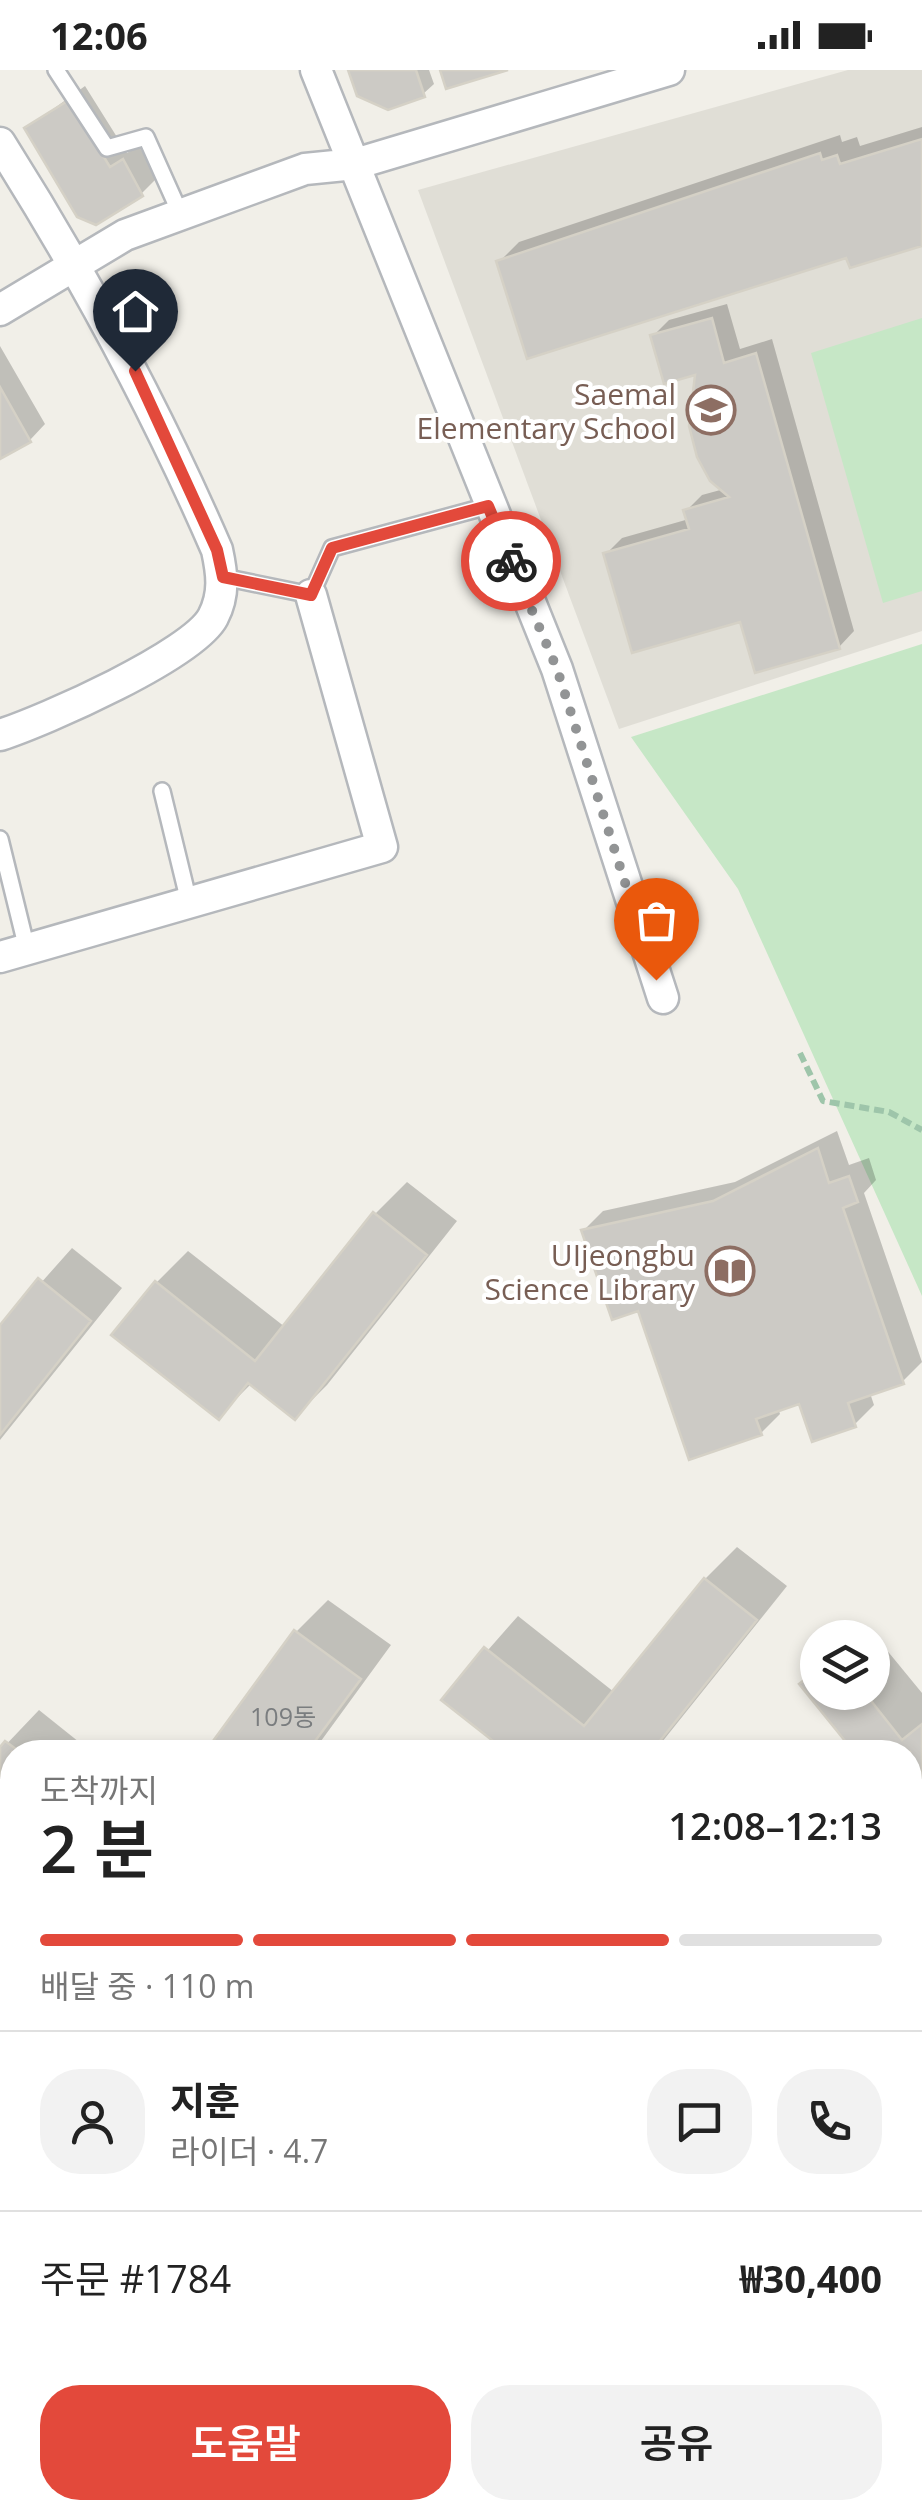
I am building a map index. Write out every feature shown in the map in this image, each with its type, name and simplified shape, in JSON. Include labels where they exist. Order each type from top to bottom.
[{"type":"street","points":[[316,70],[488,506],[557,669],[662,998]]},
{"type":"street","points":[[0,310],[125,235],[180,213],[305,170],[355,164],[670,70]]},
{"type":"street","points":[[0,143],[77,264],[167,434],[217,550],[223,577],[212,620],[191,642],[60,712],[0,735]]},
{"type":"street","points":[[14,953],[382,846],[311,595]]},
{"type":"lane","points":[[56,70],[108,148],[146,137],[180,213]]},
{"type":"lane","points":[[223,577],[311,595],[332,548],[488,506]]},
{"type":"lane","points":[[162,791],[190,902]]},
{"type":"lane","points":[[0,838],[14,953]]},
{"type":"path","points":[[800,1053],[823,1101],[889,1112],[922,1130]]},
{"type":"shaded area","name":"Saemal Elementary School","points":[[848,70],[922,70],[922,631],[619,729],[418,190]]},
{"type":"green space","points":[[922,318],[922,591],[883,603],[811,353]]},
{"type":"green space","points":[[922,644],[922,1296],[738,889],[631,737]]},
{"type":"building","points":[[348,70],[416,70],[425,97],[388,110],[357,96]]},
{"type":"building","points":[[440,70],[508,70],[446,89]]},
{"type":"building","points":[[69,100],[110,167],[123,159],[143,196],[96,225],[77,217],[24,128]]},
{"type":"building","points":[[922,139],[922,246],[850,268],[846,258],[527,359],[496,261],[820,153],[822,160],[837,155],[840,164]]},
{"type":"building","points":[[712,318],[724,363],[756,353],[840,649],[755,673],[740,622],[632,653],[603,553],[689,529],[683,510],[729,497],[710,481],[697,457],[689,426],[695,375],[664,384],[650,335]]},
{"type":"building","points":[[0,387],[31,442],[0,459]]},
{"type":"building","name":"UIjeongbu Science Library","points":[[818,1148],[829,1183],[849,1176],[858,1202],[843,1208],[904,1384],[848,1403],[856,1427],[812,1442],[799,1404],[756,1419],[762,1435],[689,1460],[638,1311],[612,1320],[581,1230],[713,1201]]},
{"type":"building","points":[[373,1212],[427,1255],[295,1420],[248,1383],[219,1420],[111,1335],[155,1281],[255,1361]]},
{"type":"building","points":[[38,1278],[91,1321],[0,1435],[0,1325]]},
{"type":"building","points":[[704,1578],[757,1620],[661,1740],[492,1740],[441,1700],[484,1647],[584,1726]]},
{"type":"building","points":[[294,1630],[361,1679],[316,1740],[214,1740]]},
{"type":"building","points":[[820,1710],[878,1710],[902,1740],[844,1740]]},
{"type":"building","points":[[922,1724],[922,1740],[902,1740]]},
{"type":"way so far","points":[[511,561],[557,669],[656,980]]},
{"type":"place","name":"Saemal Elementary School","points":[[711,410]]},
{"type":"place","name":"UIjeongbu Science Library","points":[[730,1271]]},
{"type":"route","points":[[135,371],[217,550],[223,577],[311,595],[332,548],[488,506],[511,561]]}]
